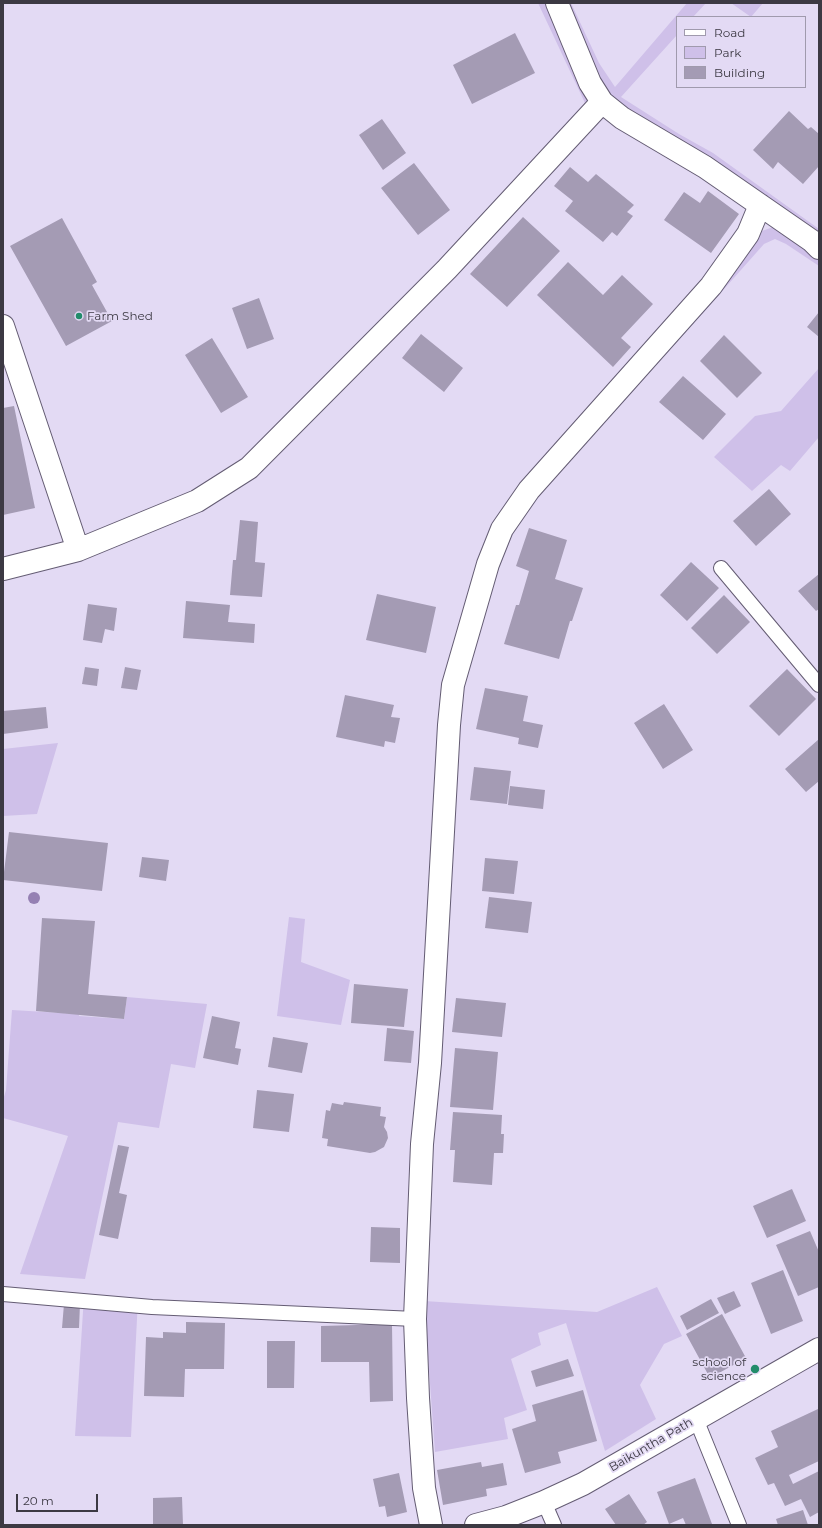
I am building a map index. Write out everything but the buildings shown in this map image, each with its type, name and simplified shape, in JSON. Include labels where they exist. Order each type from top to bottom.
[{"type":"street","points":[[557,3],[590,83],[602,102],[622,118],[705,167],[812,241],[819,248]]},
{"type":"street","points":[[3,569],[78,550],[198,501],[250,468],[447,269],[602,102]]},
{"type":"street","points":[[431,1525],[424,1488],[418,1398],[415,1319],[422,1144],[430,1056],[453,685],[488,564],[502,529],[528,490],[711,286],[748,234],[760,205]]},
{"type":"street","points":[[3,326],[78,550]]},
{"type":"street","name":"Baikuntha Path","points":[[476,1525],[506,1517],[583,1484],[819,1349]]},
{"type":"lane","points":[[721,568],[819,684]]},
{"type":"lane","points":[[3,1294],[152,1308],[415,1319]]},
{"type":"lane","points":[[696,1420],[739,1525]]},
{"type":"lane","points":[[544,1502],[554,1525]]},
{"type":"green space","points":[[538,3],[551,3],[590,104],[512,183],[585,103]]},
{"type":"green space","points":[[563,3],[571,3],[599,63],[615,87],[687,3],[706,3],[694,16],[676,16],[676,36],[621,97],[679,134],[713,153],[819,229],[819,237],[637,118],[604,90]]},
{"type":"green space","points":[[731,3],[763,3],[752,16],[750,16]]},
{"type":"green space","points":[[773,227],[819,250],[819,266],[786,244],[775,239],[764,244],[701,315],[633,383],[757,235],[762,231]]},
{"type":"green space","points":[[819,368],[819,437],[790,471],[781,465],[752,491],[714,457],[755,416],[781,411]]},
{"type":"green space","points":[[58,743],[37,814],[3,816],[3,749]]},
{"type":"green space","points":[[289,917],[305,919],[301,962],[350,980],[341,1025],[277,1016]]},
{"type":"green space","points":[[127,997],[207,1004],[195,1068],[171,1064],[159,1128],[118,1122],[85,1279],[20,1274],[68,1136],[3,1118],[3,1100],[6,1090],[12,1010],[79,1014],[79,1016],[124,1019]]},
{"type":"green space","points":[[657,1287],[682,1336],[664,1344],[640,1385],[656,1419],[605,1451],[566,1323],[538,1333],[541,1345],[511,1359],[527,1410],[504,1418],[508,1439],[435,1452],[424,1301],[597,1312]]},
{"type":"green space","points":[[84,1296],[138,1299],[131,1437],[75,1436]]},
{"type":"place","name":"Farm Shed","points":[[79,316]]},
{"type":"place","name":"school of science","points":[[755,1369]]}]
